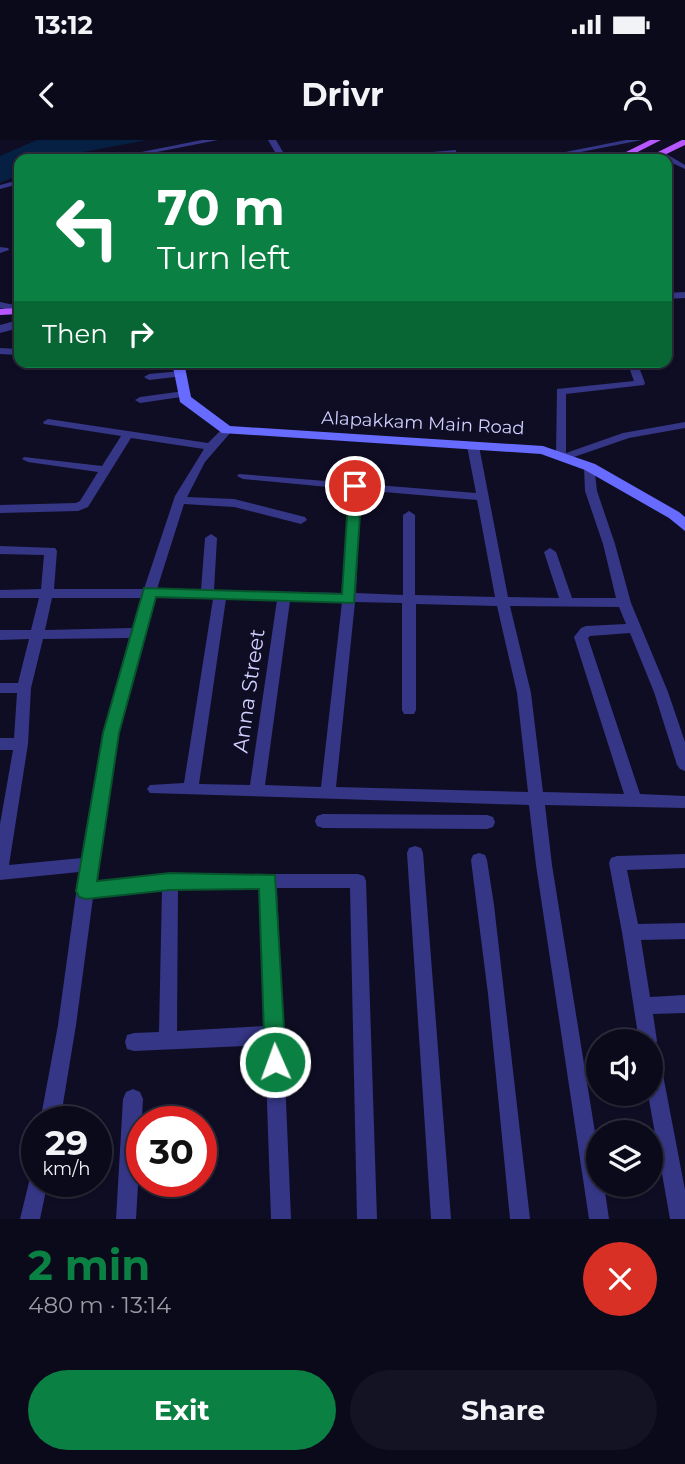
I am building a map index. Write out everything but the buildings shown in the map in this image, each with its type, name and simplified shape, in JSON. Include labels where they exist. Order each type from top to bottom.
[{"type":"main road","points":[[628,154],[657,140]]},
{"type":"main road","points":[[660,154],[685,142]]},
{"type":"main road","points":[[179,368],[185,399],[227,430]]},
{"type":"main road","name":"Alapakkam Main Road","points":[[227,430],[543,450],[564,455],[590,467],[674,515],[685,526]]},
{"type":"street","points":[[139,154],[214,140]]},
{"type":"street","points":[[443,140],[453,152]]},
{"type":"street","points":[[572,140],[582,150]]},
{"type":"street","points":[[561,154],[638,140]]},
{"type":"street","points":[[430,154],[453,152]]},
{"type":"street","points":[[149,377],[179,368]]},
{"type":"street","points":[[634,368],[640,383],[561,391],[564,455],[627,435],[685,425]]},
{"type":"street","points":[[140,400],[184,394]]},
{"type":"street","points":[[48,422],[208,446]]},
{"type":"street","points":[[53,1106],[111,733],[150,592],[193,467],[208,446],[227,430]]},
{"type":"street","points":[[0,509],[78,507],[88,500],[128,433]]},
{"type":"street","points":[[474,446],[481,497],[524,693],[534,799],[599,1219]]},
{"type":"street","points":[[28,459],[106,470]]},
{"type":"street","points":[[590,467],[591,491],[609,544],[624,603],[661,692],[685,765]]},
{"type":"street","points":[[243,476],[481,497]]},
{"type":"street","points":[[328,793],[349,599],[355,486]]},
{"type":"street","points":[[181,500],[234,503],[301,520]]},
{"type":"street","points":[[409,515],[409,710]]},
{"type":"street","points":[[191,789],[213,593],[211,538]]},
{"type":"street","points":[[0,550],[51,551],[47,593],[24,688],[21,744],[6,804],[0,872],[90,864]]},
{"type":"street","points":[[550,552],[567,602]]},
{"type":"street","points":[[0,594],[150,592],[349,599],[624,603]]},
{"type":"street","name":"Anna Street","points":[[257,791],[284,597]]},
{"type":"street","points":[[634,801],[581,634],[635,628]]},
{"type":"street","points":[[0,635],[138,633]]},
{"type":"street","points":[[0,688],[24,688]]},
{"type":"street","points":[[0,744],[21,744]]},
{"type":"street","points":[[155,789],[685,802]]},
{"type":"street","points":[[408,796],[408,821]]},
{"type":"street","points":[[323,821],[487,822]]},
{"type":"street","points":[[415,853],[440,1219]]},
{"type":"street","points":[[479,860],[495,960],[520,1219]]},
{"type":"street","points":[[646,1029],[617,863],[685,861]]},
{"type":"street","points":[[268,880],[281,1219]]},
{"type":"street","points":[[86,891],[170,881],[358,881],[367,1219]]},
{"type":"street","points":[[168,1040],[170,881]]},
{"type":"street","points":[[631,932],[685,931]]},
{"type":"street","points":[[641,1006],[685,1004]]},
{"type":"street","points":[[134,1042],[274,1035]]},
{"type":"street","points":[[127,1219],[133,1099]]},
{"type":"street","points":[[660,1106],[680,1219]]},
{"type":"street","points":[[30,1219],[35,1197]]},
{"type":"water","points":[[37,140],[147,140],[73,154],[14,154],[14,177],[0,183],[0,156]]},
{"type":"route","points":[[275,1062],[268,880],[170,881],[86,891],[111,733],[150,592],[349,599],[355,486]]}]
